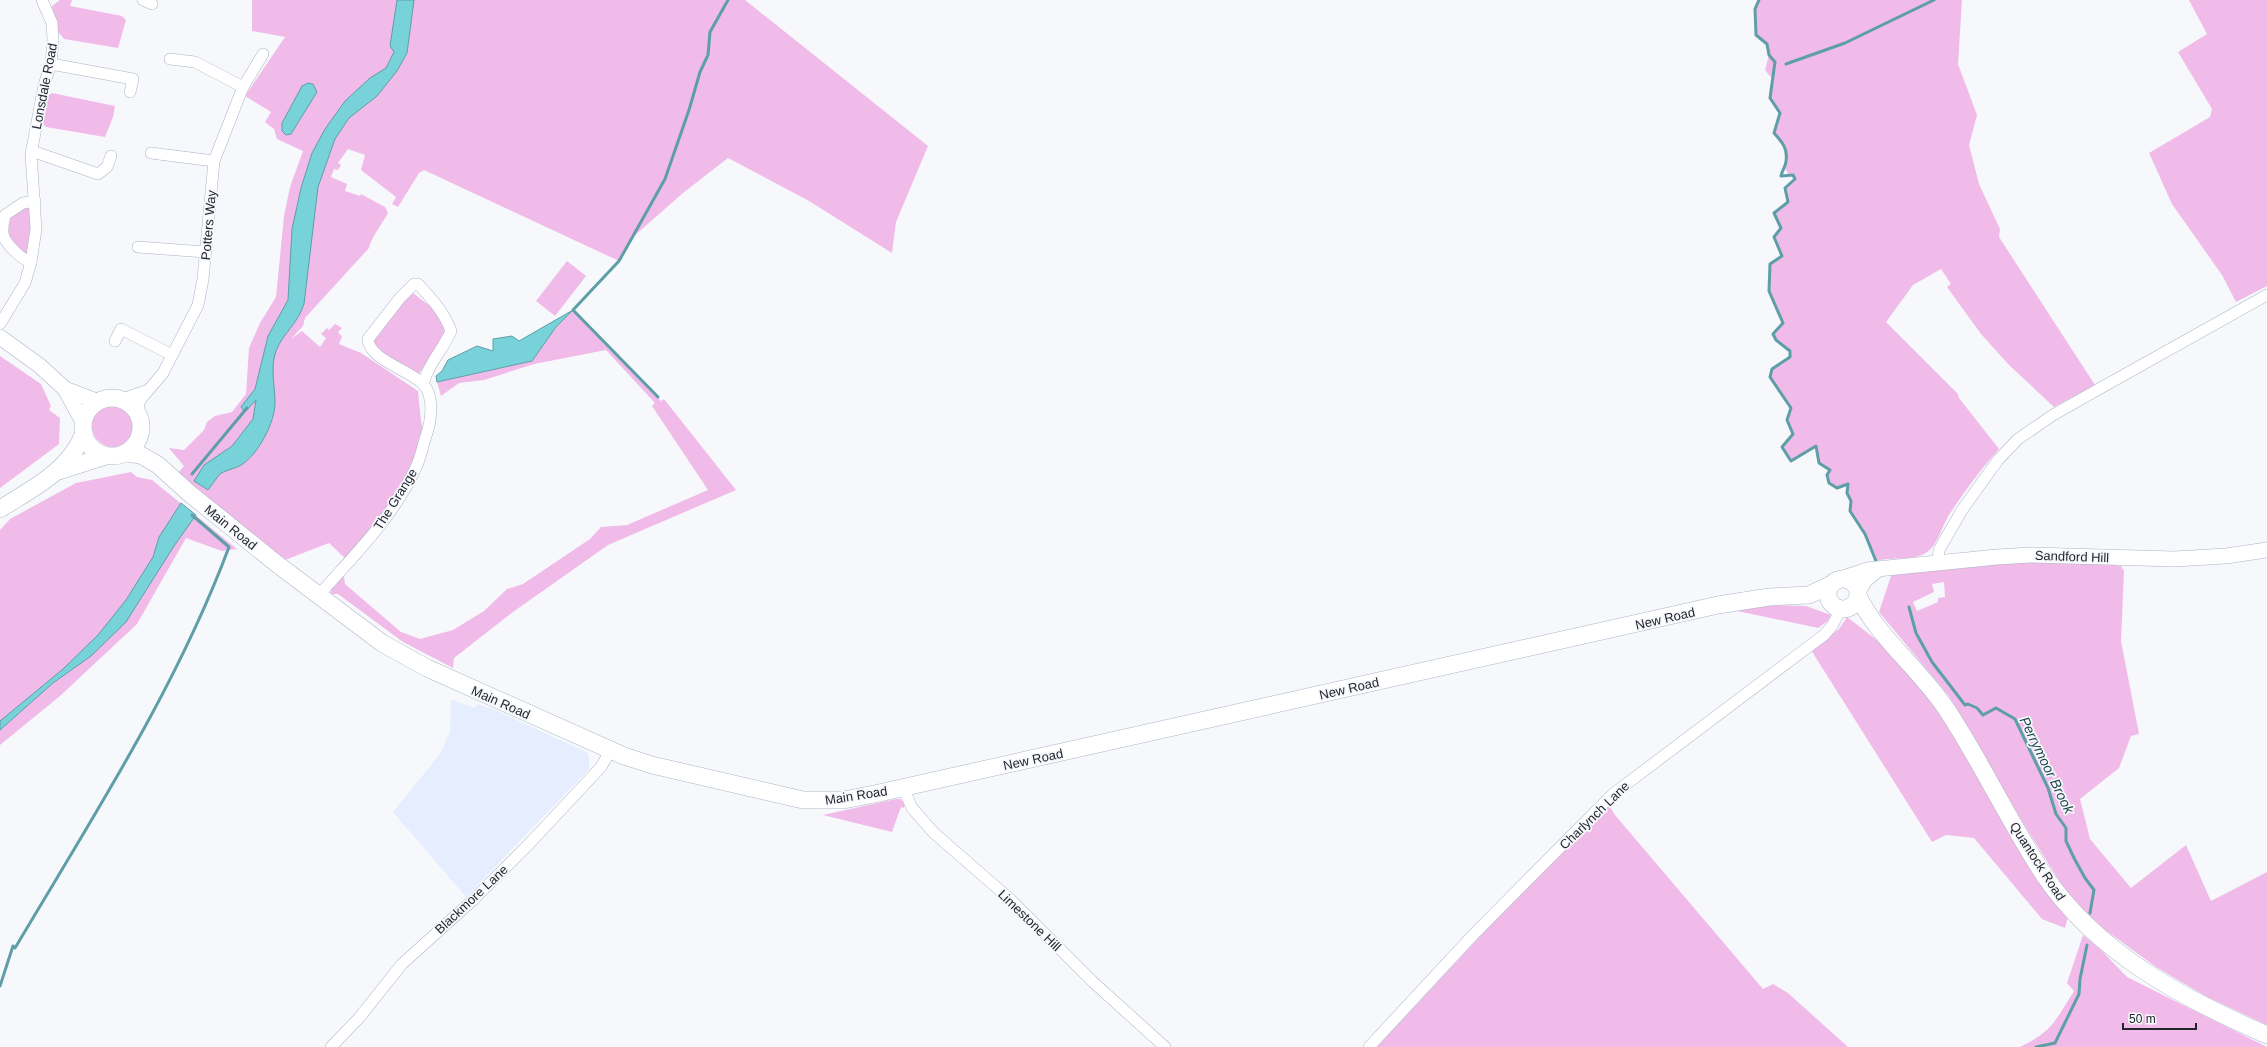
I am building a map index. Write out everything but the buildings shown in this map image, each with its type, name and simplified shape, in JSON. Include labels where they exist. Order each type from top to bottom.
[{"type":"main road","points":[[0,337],[40,366],[65,388],[98,402]]},
{"type":"main road","points":[[65,388],[84,428],[88,445],[106,456]]},
{"type":"main road","points":[[0,509],[57,472],[74,454],[84,428],[88,412],[98,402],[111,398],[122,399],[129,403],[139,420],[139,439],[127,452],[117,456],[106,456],[57,472]]},
{"type":"main road","name":"Main Road","points":[[139,420],[158,465]]},
{"type":"main road","name":"Main Road","points":[[127,452],[142,455],[158,465],[189,493],[318,596],[382,643],[427,668],[610,751],[652,765],[803,800],[844,800],[903,787]]},
{"type":"main road","name":"Sandford Hill","points":[[1837,581],[1859,572],[1938,562],[2030,555],[2174,559],[2226,556],[2267,550]]},
{"type":"main road","points":[[1847,602],[1865,580],[1877,570]]},
{"type":"main road","points":[[1837,581],[1852,582],[1847,602],[1828,595],[1837,581]]},
{"type":"main road","name":"New Road","points":[[1796,597],[1821,591],[1837,581]]},
{"type":"main road","name":"New Road","points":[[903,787],[1718,605],[1769,597],[1796,597],[1847,602]]},
{"type":"main road","name":"Quantock Road","points":[[1847,602],[1873,620],[1946,708],[1974,752],[2036,861],[2055,889],[2082,921],[2123,956],[2166,985],[2212,1010],[2267,1035]]},
{"type":"street","name":"Lonsdale Road","points":[[0,324],[25,283],[31,262],[36,229],[32,151],[44,85],[51,64],[52,23],[46,1]]},
{"type":"street","name":"Potters Way","points":[[139,420],[140,400],[146,391],[163,373],[198,305],[203,279],[214,161],[243,87],[263,54]]},
{"type":"street","points":[[170,59],[195,62],[243,87]]},
{"type":"street","points":[[51,64],[133,78],[130,92]]},
{"type":"street","points":[[32,151],[98,174],[107,167],[111,156]]},
{"type":"street","points":[[151,153],[214,161]]},
{"type":"street","points":[[31,262],[27,261],[4,238],[3,231],[5,215],[23,203],[35,201]]},
{"type":"street","points":[[138,247],[205,252]]},
{"type":"street","points":[[414,284],[418,284],[438,306],[447,320],[451,331],[446,343],[428,368],[423,384],[371,350],[368,345],[368,340],[400,298],[414,284]]},
{"type":"street","points":[[1938,562],[1939,550],[1962,510],[1998,460],[2018,439],[2053,415],[2267,295]]},
{"type":"street","points":[[115,341],[121,329],[172,355]]},
{"type":"street","name":"The Grange","points":[[318,596],[367,543],[394,505],[416,465],[431,420],[430,403],[423,384]]},
{"type":"street","name":"Potters Way","points":[[122,399],[146,391]]},
{"type":"street","name":"Charlynch Lane","points":[[1370,1047],[1472,936],[1613,794],[1824,634],[1832,626],[1847,602]]},
{"type":"street","name":"Blackmore Lane","points":[[331,1047],[359,1018],[402,964],[473,900],[529,844],[601,767],[610,751]]},
{"type":"street","name":"Limestone Hill","points":[[903,787],[912,808],[934,833],[1011,900],[1093,982],[1165,1047]]},
{"type":"shaded area","points":[[60,0],[72,0],[70,6],[122,16],[126,20],[118,48],[64,39],[57,30],[52,6]]},
{"type":"shaded area","points":[[252,0],[745,0],[928,146],[896,222],[892,253],[809,201],[728,158],[683,193],[633,237],[619,261],[424,170],[419,173],[398,207],[392,204],[396,197],[361,170],[365,155],[348,149],[338,163],[341,165],[338,170],[334,169],[331,177],[347,184],[345,191],[360,196],[361,194],[385,207],[388,213],[374,236],[369,248],[305,318],[303,326],[291,339],[302,331],[320,347],[326,338],[321,334],[327,328],[329,330],[335,324],[342,328],[338,332],[342,337],[339,344],[361,353],[418,391],[421,421],[425,437],[420,465],[349,562],[329,543],[285,560],[178,473],[184,466],[169,448],[184,450],[204,430],[207,422],[215,416],[232,412],[246,394],[249,348],[260,323],[276,297],[284,216],[290,187],[303,151],[277,139],[274,129],[265,122],[271,112],[245,96],[285,37],[252,31]]},
{"type":"shaded area","points":[[1759,0],[1962,0],[1958,64],[1977,115],[1969,145],[1979,184],[2000,229],[1999,237],[2095,385],[2054,407],[2009,365],[1981,334],[1947,287],[1951,284],[1941,269],[1913,285],[1886,322],[1958,394],[1959,398],[1999,449],[1955,506],[1946,520],[1935,543],[1927,552],[1917,557],[1876,561],[1865,534],[1850,511],[1851,501],[1847,493],[1848,484],[1837,488],[1829,483],[1827,475],[1830,470],[1819,463],[1816,446],[1791,461],[1782,447],[1793,434],[1787,420],[1791,408],[1770,377],[1772,369],[1790,357],[1790,351],[1776,340],[1773,334],[1783,323],[1769,291],[1770,264],[1782,256],[1774,237],[1781,228],[1774,213],[1787,202],[1785,188],[1795,179],[1793,175],[1789,175],[1784,167],[1787,157],[1785,148],[1774,133],[1780,113],[1770,98],[1774,81],[1765,70],[1769,55],[1767,44],[1756,35],[1756,7]]},
{"type":"shaded area","points":[[2189,0],[2267,0],[2267,286],[2236,302],[2222,275],[2172,204],[2149,153],[2210,117],[2212,109],[2178,52],[2207,34]]},
{"type":"shaded area","points":[[52,93],[115,106],[113,117],[105,137],[46,127],[38,120],[42,100]]},
{"type":"shaded area","points":[[35,201],[31,262],[4,238],[5,215]]},
{"type":"shaded area","points":[[567,261],[586,276],[555,316],[536,301]]},
{"type":"shaded area","points":[[413,293],[438,314],[447,329],[447,334],[440,346],[417,376],[393,361],[371,342],[410,294]]},
{"type":"shaded area","points":[[573,310],[661,401],[664,399],[736,490],[608,545],[513,612],[454,658],[453,668],[403,642],[338,594],[331,594],[331,585],[344,576],[345,584],[401,632],[420,639],[453,630],[484,611],[507,589],[523,584],[590,539],[601,527],[627,525],[708,490],[652,406],[655,403],[606,350],[534,364],[484,380],[459,383],[441,396],[437,382],[532,361],[556,327]]},
{"type":"shaded area","points":[[0,356],[41,384],[51,406],[49,410],[60,418],[59,444],[0,488]]},
{"type":"shaded area","points":[[109,405],[117,405],[125,408],[131,414],[134,426],[131,438],[125,444],[117,447],[109,447],[101,444],[95,438],[92,430],[92,422],[95,414],[101,408]]},
{"type":"shaded area","points":[[131,472],[137,477],[152,480],[237,549],[222,551],[186,538],[137,624],[60,696],[0,745],[0,530],[10,519],[76,483]]},
{"type":"shaded area","points":[[2003,562],[2098,563],[2121,566],[2124,571],[2121,641],[2139,734],[2131,736],[2119,768],[2080,799],[2090,839],[2131,888],[2186,845],[2211,901],[2267,872],[2267,1025],[2207,997],[2156,967],[2104,929],[2068,895],[2020,818],[1949,696],[1879,612],[1892,573],[1957,564],[1985,566]],"holes":[[[1944,582],[1945,597],[1938,598],[1938,602],[1917,611],[1913,602],[1934,592],[1932,584]]]},
{"type":"shaded area","points":[[1764,605],[1806,606],[1831,615],[1828,621],[1818,628],[1737,611]]},
{"type":"shaded area","points":[[1847,617],[1891,651],[1958,738],[2068,916],[2065,928],[2042,919],[1974,838],[1946,835],[1932,842],[1811,650],[1839,629]]},
{"type":"shaded area","points":[[451,699],[474,708],[478,704],[493,709],[588,753],[589,761],[589,769],[466,897],[393,812],[440,754],[450,732]]},
{"type":"shaded area","points":[[900,799],[905,804],[904,808],[901,807],[892,832],[823,815]]},
{"type":"shaded area","points":[[1609,805],[1615,815],[1763,989],[1773,984],[1788,993],[1848,1047],[1377,1047],[1523,890]]},
{"type":"shaded area","points":[[2083,935],[2101,950],[2127,977],[2267,1047],[2020,1047],[2040,1036],[2047,1030],[2057,1018],[2074,991],[2067,983]]},
{"type":"water","points":[[397,0],[414,0],[407,53],[397,71],[377,96],[349,118],[335,139],[318,187],[304,304],[298,318],[282,339],[274,357],[273,370],[275,403],[269,428],[253,454],[239,466],[221,473],[208,490],[194,481],[204,465],[232,446],[253,419],[256,400],[245,412],[241,407],[255,389],[268,336],[288,300],[292,229],[301,188],[312,153],[325,129],[345,101],[370,78],[386,68],[394,52],[390,46]]},
{"type":"water","points":[[308,83],[313,84],[317,92],[291,134],[286,135],[282,131],[282,123],[302,86]]},
{"type":"water","points":[[573,310],[556,327],[532,361],[437,382],[436,376],[442,371],[448,360],[477,346],[493,351],[493,339],[512,336],[519,341]]},
{"type":"water","points":[[181,503],[196,515],[174,546],[126,622],[91,656],[53,683],[0,730],[0,721],[63,669],[98,635],[126,600],[153,557],[159,537]]},
{"type":"waterway","points":[[658,397],[573,310],[619,261],[665,179],[689,110],[700,72],[708,55],[710,32],[728,0]]},
{"type":"waterway","name":"Perrymoor Brook","points":[[1759,0],[1755,9],[1756,35],[1767,44],[1769,55],[1775,62],[1770,98],[1780,113],[1774,133],[1782,142],[1786,152],[1786,163],[1781,176],[1793,175],[1795,179],[1785,188],[1788,202],[1774,213],[1781,228],[1774,237],[1782,256],[1770,264],[1769,291],[1783,323],[1773,334],[1776,340],[1790,351],[1790,357],[1772,369],[1770,377],[1791,408],[1787,420],[1793,434],[1782,447],[1791,461],[1816,446],[1819,463],[1830,470],[1827,475],[1829,483],[1837,488],[1848,484],[1847,493],[1851,501],[1850,511],[1865,534],[1876,561]]},
{"type":"waterway","points":[[1786,64],[1845,43],[1934,0]]},
{"type":"waterway","points":[[192,474],[247,408]]},
{"type":"waterway","points":[[0,986],[13,946],[15,948],[131,752],[184,651],[208,600],[229,547],[192,515]]},
{"type":"waterway","name":"Perrymoor Brook","points":[[1909,607],[1916,633],[1932,662],[1965,705],[1968,704],[1977,708],[1983,715],[1996,708],[2015,719],[2048,788],[2056,814],[2066,828],[2066,841],[2085,878],[2094,890],[2090,913]]},
{"type":"waterway","name":"Perrymoor Brook","points":[[2036,1047],[2055,1043],[2079,994],[2080,979],[2087,945]]}]
